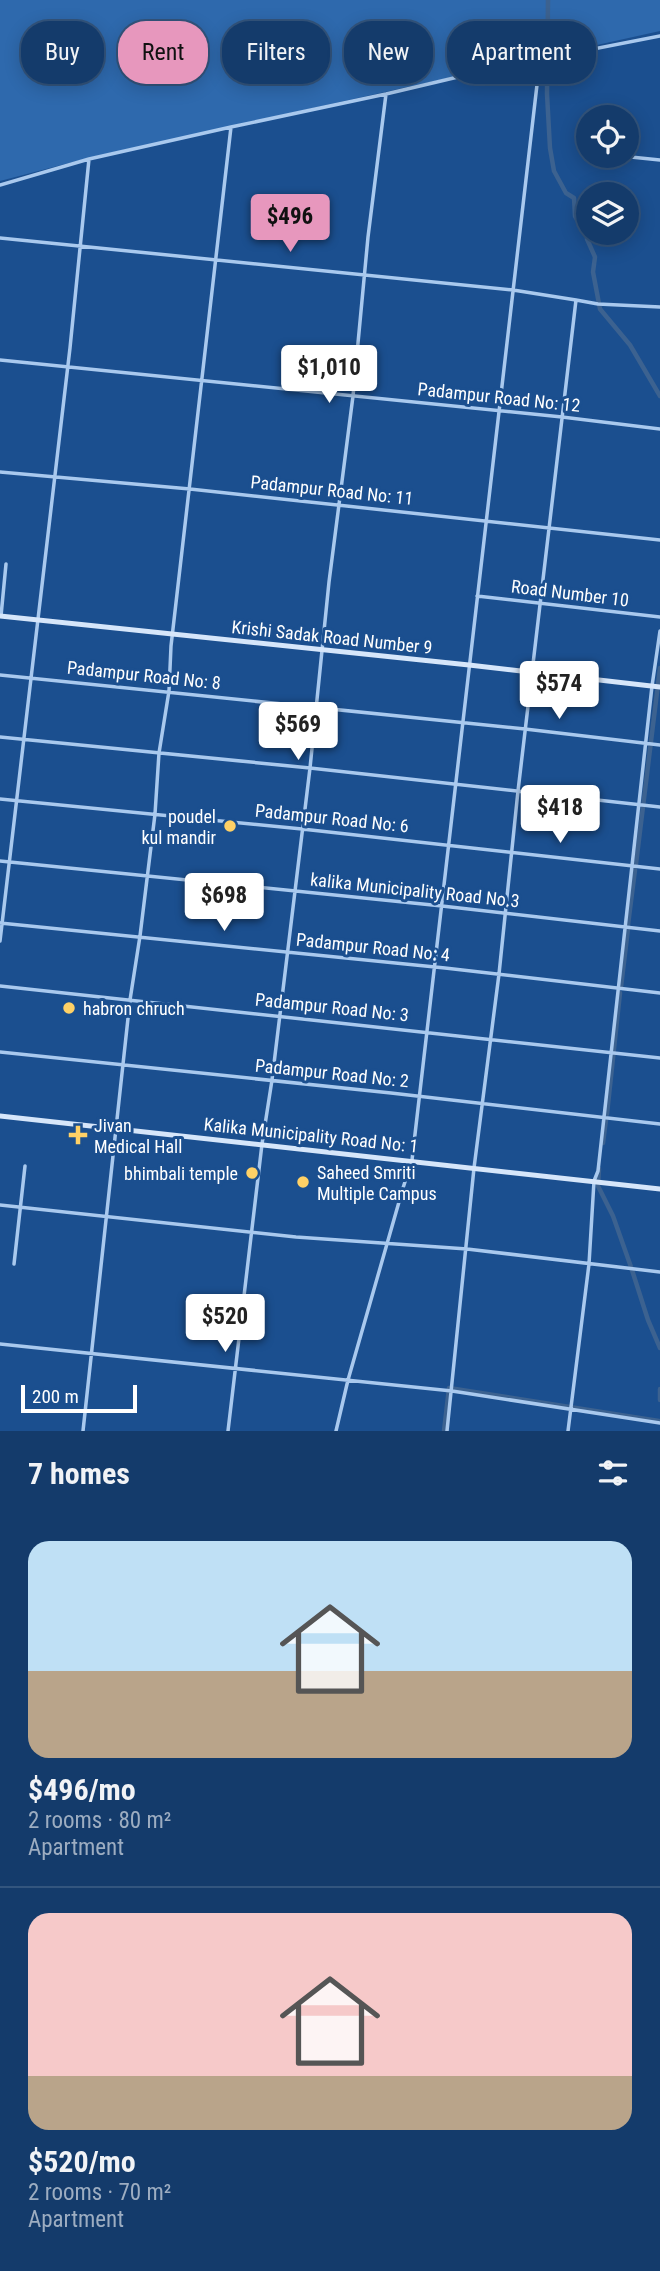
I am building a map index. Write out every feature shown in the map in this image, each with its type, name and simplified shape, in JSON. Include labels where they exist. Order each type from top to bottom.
[{"type":"street","points":[[596,49],[660,36]]},
{"type":"street","points":[[0,185],[89,159],[447,80]]},
{"type":"street","points":[[336,1431],[348,1380],[412,1160],[537,84]]},
{"type":"street","points":[[228,1431],[310,768],[386,94]]},
{"type":"street","points":[[83,1431],[122,1064],[155,814],[159,753],[169,691],[231,127]]},
{"type":"street","points":[[639,158],[660,160]]},
{"type":"street","points":[[0,941],[82,245],[89,159]]},
{"type":"street","points":[[0,238],[513,290],[598,304],[660,307]]},
{"type":"street","points":[[447,1431],[517,791],[576,300]]},
{"type":"street","name":"Padampur Road No: 12","points":[[0,360],[204,379],[660,429]]},
{"type":"street","name":"Padampur Road No: 11","points":[[0,472],[550,526],[660,540]]},
{"type":"street","points":[[0,616],[6,564]]},
{"type":"street","name":"Road Number 10","points":[[477,596],[660,617]]},
{"type":"street","name":"Krishi Sadak Road Number 9","points":[[0,616],[660,687]]},
{"type":"street","points":[[568,1431],[589,1264],[594,1181],[598,1171],[660,631]]},
{"type":"street","name":"Padampur Road No: 8","points":[[0,675],[660,745]]},
{"type":"street","points":[[0,737],[660,807]]},
{"type":"street","name":"Padampur Road No: 6","points":[[0,799],[660,869]]},
{"type":"street","name":"kalika Municipality Road No.3","points":[[0,861],[660,931]]},
{"type":"street","name":"Padampur Road No: 4","points":[[1,923],[286,951],[660,993]]},
{"type":"street","name":"Padampur Road No: 3","points":[[0,986],[660,1058]]},
{"type":"street","name":"Padampur Road No: 2","points":[[0,1052],[660,1124]]},
{"type":"street","name":"Kalika Municipality Road No: 1","points":[[0,1116],[660,1189]]},
{"type":"street","points":[[14,1264],[25,1166]]},
{"type":"street","points":[[0,1205],[251,1232],[467,1249],[660,1272]]},
{"type":"street","points":[[0,1344],[451,1390],[660,1423]]},
{"type":"shaded area","points":[[0,0],[660,0],[660,31],[596,45],[596,21],[447,21],[447,78],[433,81],[433,21],[344,21],[344,84],[421,84],[96,156],[0,181]]},
{"type":"waterway","points":[[548,0],[547,94],[550,148],[554,171],[566,193],[574,198],[576,218]]},
{"type":"waterway","points":[[590,245],[595,257],[593,272],[600,309],[630,345],[660,396]]},
{"type":"waterway","points":[[636,864],[660,668]]},
{"type":"waterway","points":[[628,925],[635,870]]},
{"type":"waterway","points":[[621,987],[628,929]]},
{"type":"waterway","points":[[607,1114],[620,993]]},
{"type":"waterway","points":[[603,1143],[606,1120]]},
{"type":"waterway","points":[[599,1169],[598,1186],[613,1216],[631,1267]]},
{"type":"waterway","points":[[632,1270],[660,1348]]},
{"type":"waterway","points":[[444,1431],[449,1388],[659,1421]]},
{"type":"waterway","points":[[660,1389],[660,1400]]},
{"type":"place","name":"poudel kul mandir","points":[[230,826]]},
{"type":"place","name":"habron chruch","points":[[69,1008]]},
{"type":"place","name":"Jivan Medical Hall","points":[[78,1135]]},
{"type":"place","name":"bhimbali temple","points":[[252,1173]]},
{"type":"place","name":"Saheed Smriti Multiple Campus","points":[[303,1182]]}]
